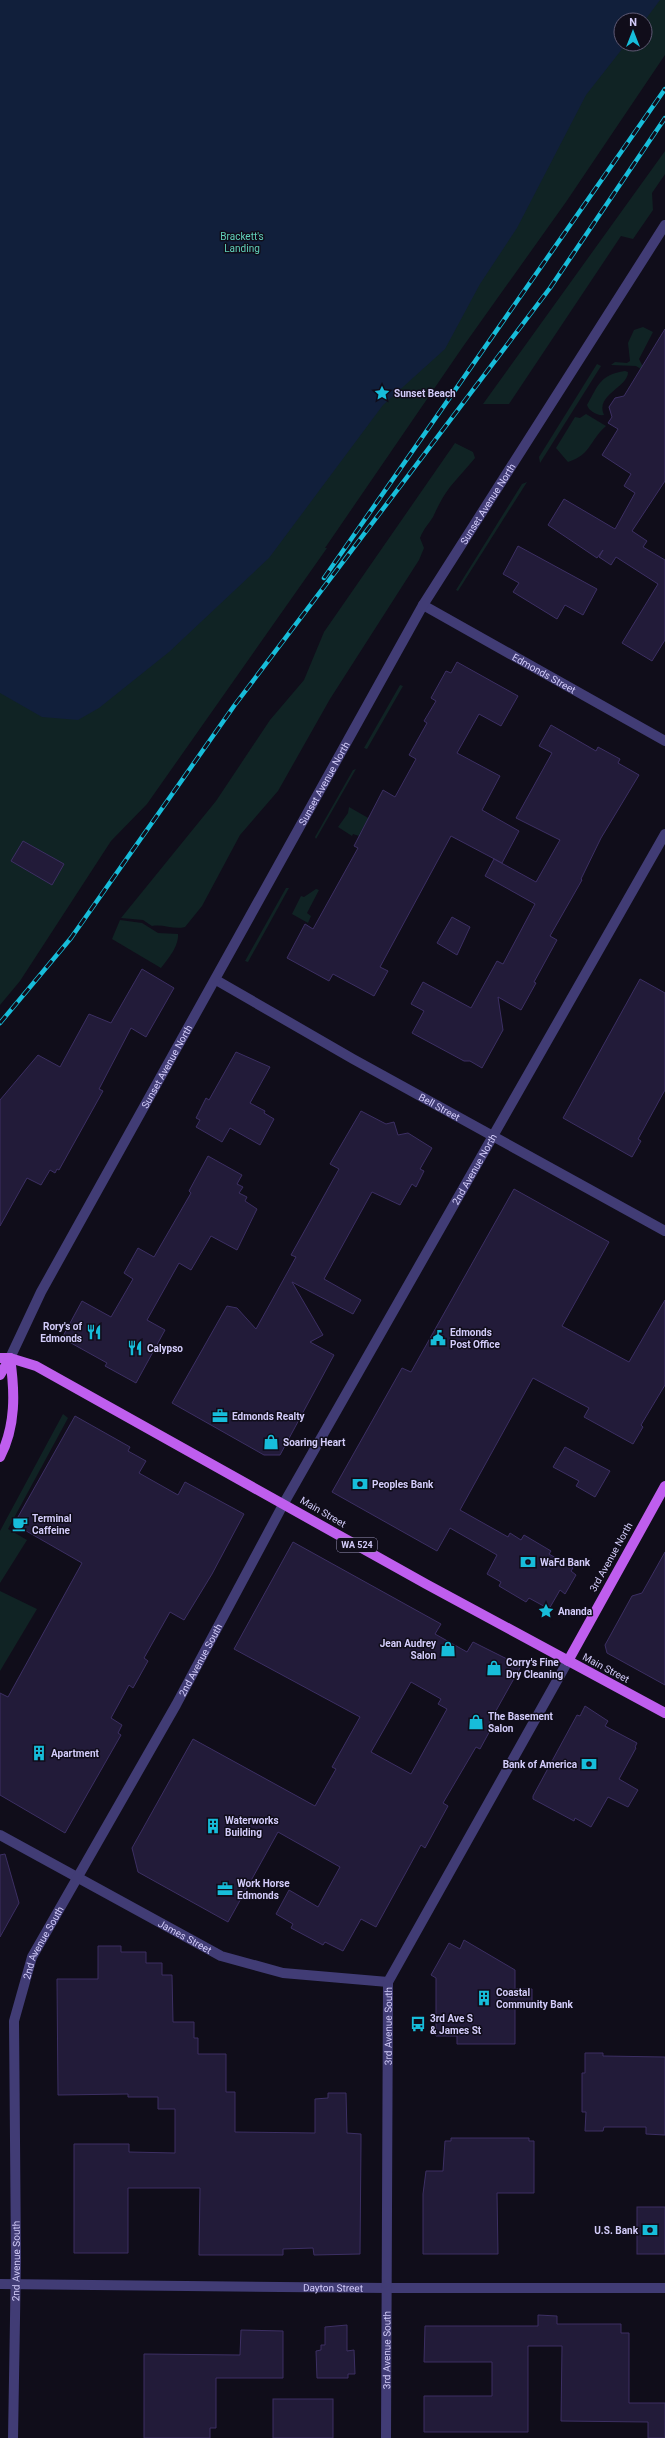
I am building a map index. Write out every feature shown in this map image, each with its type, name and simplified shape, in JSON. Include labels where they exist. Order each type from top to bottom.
[{"type":"main road","name":"Main Street","points":[[0,1349],[5,1358],[36,1366],[568,1661],[665,1713]]},
{"type":"main road","points":[[0,1375],[5,1358]]},
{"type":"main road","points":[[0,1458],[6,1447],[13,1417],[14,1387],[5,1358]]},
{"type":"main road","name":"3rd Avenue North","points":[[568,1661],[665,1486]]},
{"type":"street","name":"Sunset Avenue North","points":[[5,1358],[423,605],[665,225]]},
{"type":"street","name":"Edmonds Street","points":[[423,605],[665,741]]},
{"type":"street","name":"2nd Avenue North","points":[[284,1503],[665,834]]},
{"type":"street","name":"Bell Street","points":[[216,980],[353,1059],[665,1231]]},
{"type":"street","name":"2nd Avenue South","points":[[13,2438],[14,2021],[32,1957],[79,1878],[176,1705],[284,1503]]},
{"type":"street","name":"3rd Avenue South","points":[[386,2438],[388,1982],[568,1661]]},
{"type":"street","name":"James Street","points":[[0,1835],[221,1956],[283,1973],[388,1982]]},
{"type":"street","name":"Dayton Street","points":[[0,2284],[386,2288],[665,2288]]},
{"type":"green space","name":"Brackett's Landing","points":[[0,0],[665,0],[665,55],[566,202],[462,348],[325,548],[327,548],[147,804],[111,841],[20,981],[0,1005]]},
{"type":"green space","points":[[665,151],[665,174],[652,193],[653,210],[633,239],[621,236],[509,404],[483,404]]},
{"type":"green space","points":[[643,327],[653,332],[639,359],[642,365],[650,369],[649,374],[636,366],[611,365],[615,362],[627,363],[630,361],[628,343],[634,330]]},
{"type":"green space","points":[[597,364],[601,366],[540,463],[539,457]]},
{"type":"green space","points":[[625,371],[628,372],[627,378],[608,396],[604,402],[602,408],[604,415],[599,415],[591,411],[587,405],[594,391],[601,382],[610,375]]},
{"type":"green space","points":[[586,414],[606,426],[581,456],[568,462],[556,448],[575,417],[580,418]]},
{"type":"green space","points":[[455,443],[473,452],[475,458],[450,487],[443,498],[420,538],[424,548],[419,560],[330,699],[278,791],[240,835],[202,906],[185,927],[181,928],[152,926],[143,920],[121,918],[216,801],[270,720],[304,680],[324,632]]},
{"type":"green space","points":[[527,482],[458,591],[456,590],[522,484]]},
{"type":"green space","points":[[400,685],[403,686],[367,749],[364,748]]},
{"type":"green space","points":[[356,769],[316,839],[315,837],[353,770]]},
{"type":"green space","points":[[349,807],[370,819],[359,836],[353,834],[352,836],[338,827],[348,813]]},
{"type":"green space","points":[[286,888],[289,888],[248,962],[245,961]]},
{"type":"green space","points":[[316,889],[319,890],[307,913],[311,916],[308,923],[292,914],[301,896],[304,897]]},
{"type":"green space","points":[[120,920],[142,923],[158,933],[178,934],[175,948],[161,968],[112,939]]},
{"type":"green space","points":[[63,1414],[68,1418],[8,1529],[27,1540],[0,1583],[0,1531]]},
{"type":"green space","points":[[0,1591],[37,1609],[0,1671]]},
{"type":"water","name":"Brackett's Landing","points":[[0,0],[660,0],[651,12],[613,12],[613,52],[620,52],[586,95],[517,228],[480,284],[445,349],[383,405],[269,558],[169,652],[99,708],[78,720],[42,717],[0,693]]},
{"type":"building","points":[[665,329],[665,481],[632,531],[647,541],[643,547],[665,560],[665,640],[652,661],[622,643],[658,584],[616,557],[611,565],[599,557],[603,550],[597,558],[548,525],[564,499],[615,529],[635,493],[624,486],[631,474],[602,455],[618,429],[608,423],[612,417],[609,407],[615,398],[624,396]]},
{"type":"building","points":[[518,546],[597,589],[583,615],[565,605],[557,619],[513,592],[519,583],[503,574]]},
{"type":"building","points":[[457,662],[518,696],[501,726],[479,714],[457,753],[500,776],[482,810],[519,831],[502,863],[451,836],[380,967],[388,971],[374,996],[333,974],[329,981],[287,958],[305,924],[313,929],[358,848],[354,846],[383,790],[395,797],[416,759],[409,755],[427,723],[424,721],[436,701],[431,698],[446,671],[451,673]]},
{"type":"building","points":[[551,725],[596,751],[598,747],[620,759],[618,763],[639,775],[601,838],[581,879],[582,880],[550,936],[557,940],[534,982],[536,983],[521,1010],[498,997],[503,1030],[482,1068],[470,1061],[464,1061],[412,1033],[424,1011],[411,1004],[423,982],[471,1008],[497,961],[503,964],[535,904],[485,876],[494,859],[536,882],[560,840],[516,818],[552,753],[539,746]]},
{"type":"building","points":[[23,841],[64,864],[52,885],[11,861]]},
{"type":"building","points":[[452,917],[470,927],[457,955],[437,943]]},
{"type":"building","points":[[142,969],[174,988],[146,1037],[131,1028],[99,1089],[103,1091],[59,1170],[57,1169],[55,1173],[50,1170],[41,1185],[27,1178],[0,1226],[0,1100],[38,1055],[60,1067],[89,1014],[111,1023]]},
{"type":"building","points":[[640,979],[665,993],[665,1090],[638,1139],[641,1141],[632,1157],[563,1118]]},
{"type":"building","points":[[236,1052],[270,1067],[250,1103],[265,1111],[264,1113],[274,1119],[260,1145],[230,1128],[222,1142],[196,1127],[200,1120],[196,1118],[206,1098],[209,1100]]},
{"type":"building","points":[[361,1111],[386,1124],[394,1122],[398,1135],[408,1133],[432,1148],[420,1169],[424,1171],[416,1187],[412,1184],[400,1205],[372,1192],[324,1279],[361,1300],[353,1314],[292,1282],[323,1335],[310,1342],[334,1355],[280,1455],[264,1455],[172,1403],[227,1306],[237,1308],[256,1329],[296,1257],[291,1255],[339,1169],[330,1164]]},
{"type":"building","points":[[208,1156],[242,1175],[237,1184],[243,1187],[239,1193],[247,1197],[245,1201],[257,1209],[237,1250],[211,1236],[191,1270],[179,1263],[147,1320],[165,1330],[136,1383],[105,1366],[107,1363],[62,1338],[82,1301],[111,1317],[133,1279],[124,1273],[138,1248],[154,1257],[191,1193],[189,1191]]},
{"type":"building","points":[[514,1189],[609,1242],[562,1326],[629,1362],[665,1300],[665,1385],[641,1425],[643,1427],[633,1444],[584,1417],[589,1408],[533,1378],[460,1510],[508,1537],[510,1533],[521,1540],[524,1535],[551,1551],[549,1554],[573,1568],[571,1571],[576,1575],[565,1594],[560,1590],[549,1609],[529,1598],[526,1602],[499,1586],[501,1582],[487,1574],[497,1555],[450,1528],[437,1551],[332,1492],[402,1368],[411,1372]]},
{"type":"building","points":[[75,1416],[130,1447],[128,1451],[146,1461],[139,1473],[178,1495],[185,1482],[244,1514],[212,1574],[184,1620],[170,1612],[144,1658],[148,1661],[133,1688],[129,1685],[111,1718],[122,1725],[118,1733],[121,1735],[65,1833],[0,1795],[0,1693],[8,1697],[82,1563],[14,1524]]},
{"type":"building","points":[[565,1447],[610,1471],[595,1497],[576,1486],[579,1481],[553,1467]]},
{"type":"building","points":[[293,1542],[441,1624],[435,1634],[467,1652],[473,1642],[521,1666],[488,1725],[492,1727],[480,1749],[476,1747],[443,1803],[448,1806],[425,1848],[421,1845],[376,1927],[361,1919],[343,1951],[325,1942],[323,1945],[291,1928],[293,1924],[276,1914],[289,1890],[318,1907],[340,1867],[278,1832],[228,1922],[138,1872],[132,1848],[193,1739],[315,1806],[336,1769],[332,1767],[360,1717],[234,1649]],"holes":[[[411,1682],[441,1699],[438,1704],[447,1709],[411,1774],[371,1752]]]},
{"type":"building","points":[[665,1552],[665,1685],[607,1653],[605,1645],[632,1596],[642,1593]]},
{"type":"building","name":"Bank of America","points":[[585,1706],[608,1721],[605,1726],[637,1743],[636,1748],[619,1779],[638,1790],[628,1807],[608,1797],[591,1827],[575,1818],[574,1821],[533,1799],[533,1796],[577,1715],[580,1716]]},
{"type":"building","points":[[5,1854],[19,1903],[0,1937],[0,1855]]},
{"type":"building","name":"Coastal Community Bank","points":[[464,1940],[515,1970],[515,1989],[532,1989],[532,2007],[515,2007],[515,2044],[457,2044],[457,2036],[436,2036],[436,1978],[431,1975],[449,1943],[460,1949]]},
{"type":"building","points":[[98,1946],[121,1946],[121,1952],[146,1952],[146,1963],[162,1963],[162,1975],[172,1975],[173,2022],[194,2022],[194,2038],[198,2038],[198,2054],[226,2054],[226,2092],[235,2092],[235,2132],[315,2133],[315,2099],[328,2098],[328,2093],[346,2093],[347,2133],[361,2134],[360,2254],[314,2255],[313,2248],[283,2249],[283,2255],[199,2255],[200,2188],[128,2188],[128,2253],[74,2253],[74,2144],[129,2144],[129,2152],[175,2153],[175,2109],[158,2109],[158,2097],[128,2097],[128,2094],[58,2095],[57,1979],[98,1979]]},
{"type":"building","points":[[585,2053],[603,2053],[603,2056],[665,2057],[665,2135],[646,2134],[646,2127],[604,2127],[603,2131],[585,2131],[586,2112],[582,2112],[582,2073],[585,2073]]},
{"type":"building","points":[[451,2138],[529,2138],[529,2141],[534,2141],[534,2193],[497,2193],[498,2254],[423,2254],[423,2194],[426,2171],[443,2171],[445,2141],[451,2141]]},
{"type":"building","name":"U.S. Bank","points":[[637,2207],[665,2207],[665,2254],[637,2254]]},
{"type":"building","points":[[538,2315],[557,2316],[557,2324],[621,2324],[621,2333],[629,2333],[629,2403],[665,2403],[665,2438],[648,2438],[648,2422],[561,2421],[562,2346],[528,2346],[528,2432],[424,2432],[424,2396],[492,2396],[492,2362],[424,2362],[425,2326],[538,2326]]},
{"type":"building","points":[[347,2325],[347,2351],[354,2350],[355,2374],[348,2374],[348,2378],[317,2378],[316,2351],[321,2350],[321,2345],[325,2345],[325,2327]]},
{"type":"building","points":[[241,2330],[283,2331],[283,2378],[216,2378],[216,2428],[210,2428],[210,2438],[144,2438],[144,2354],[240,2355]]},
{"type":"building","points":[[273,2399],[333,2399],[333,2438],[273,2438]]},
{"type":"railway","points":[[324,578],[665,89]]},
{"type":"railway","points":[[0,1023],[71,938],[234,706],[550,288],[665,118]]},
{"type":"place","name":"Sunset Beach","points":[[382,393]]},
{"type":"place","name":"Rory's of Edmonds","points":[[94,1332]]},
{"type":"place","name":"Edmonds Post Office","points":[[438,1338]]},
{"type":"place","name":"Calypso","points":[[135,1348]]},
{"type":"place","name":"Edmonds Realty","points":[[220,1416]]},
{"type":"place","name":"Soaring Heart","points":[[271,1442]]},
{"type":"place","name":"Peoples Bank","points":[[360,1484]]},
{"type":"place","name":"Terminal Caffeine","points":[[20,1524]]},
{"type":"place","name":"WaFd Bank","points":[[528,1562]]},
{"type":"place","name":"Ananda","points":[[546,1611]]},
{"type":"place","name":"Jean Audrey Salon","points":[[448,1649]]},
{"type":"place","name":"Corry's Fine Dry Cleaning","points":[[494,1668]]},
{"type":"place","name":"The Basement Salon","points":[[476,1722]]},
{"type":"place","name":"Apartment","points":[[39,1753]]},
{"type":"place","name":"Bank of America","points":[[589,1764]]},
{"type":"place","name":"Waterworks Building","points":[[213,1826]]},
{"type":"place","name":"Work Horse Edmonds","points":[[225,1889]]},
{"type":"place","name":"Coastal Community Bank","points":[[484,1998]]},
{"type":"place","name":"3rd Ave S & James St","points":[[418,2024]]},
{"type":"place","name":"U.S. Bank","points":[[650,2230]]}]
